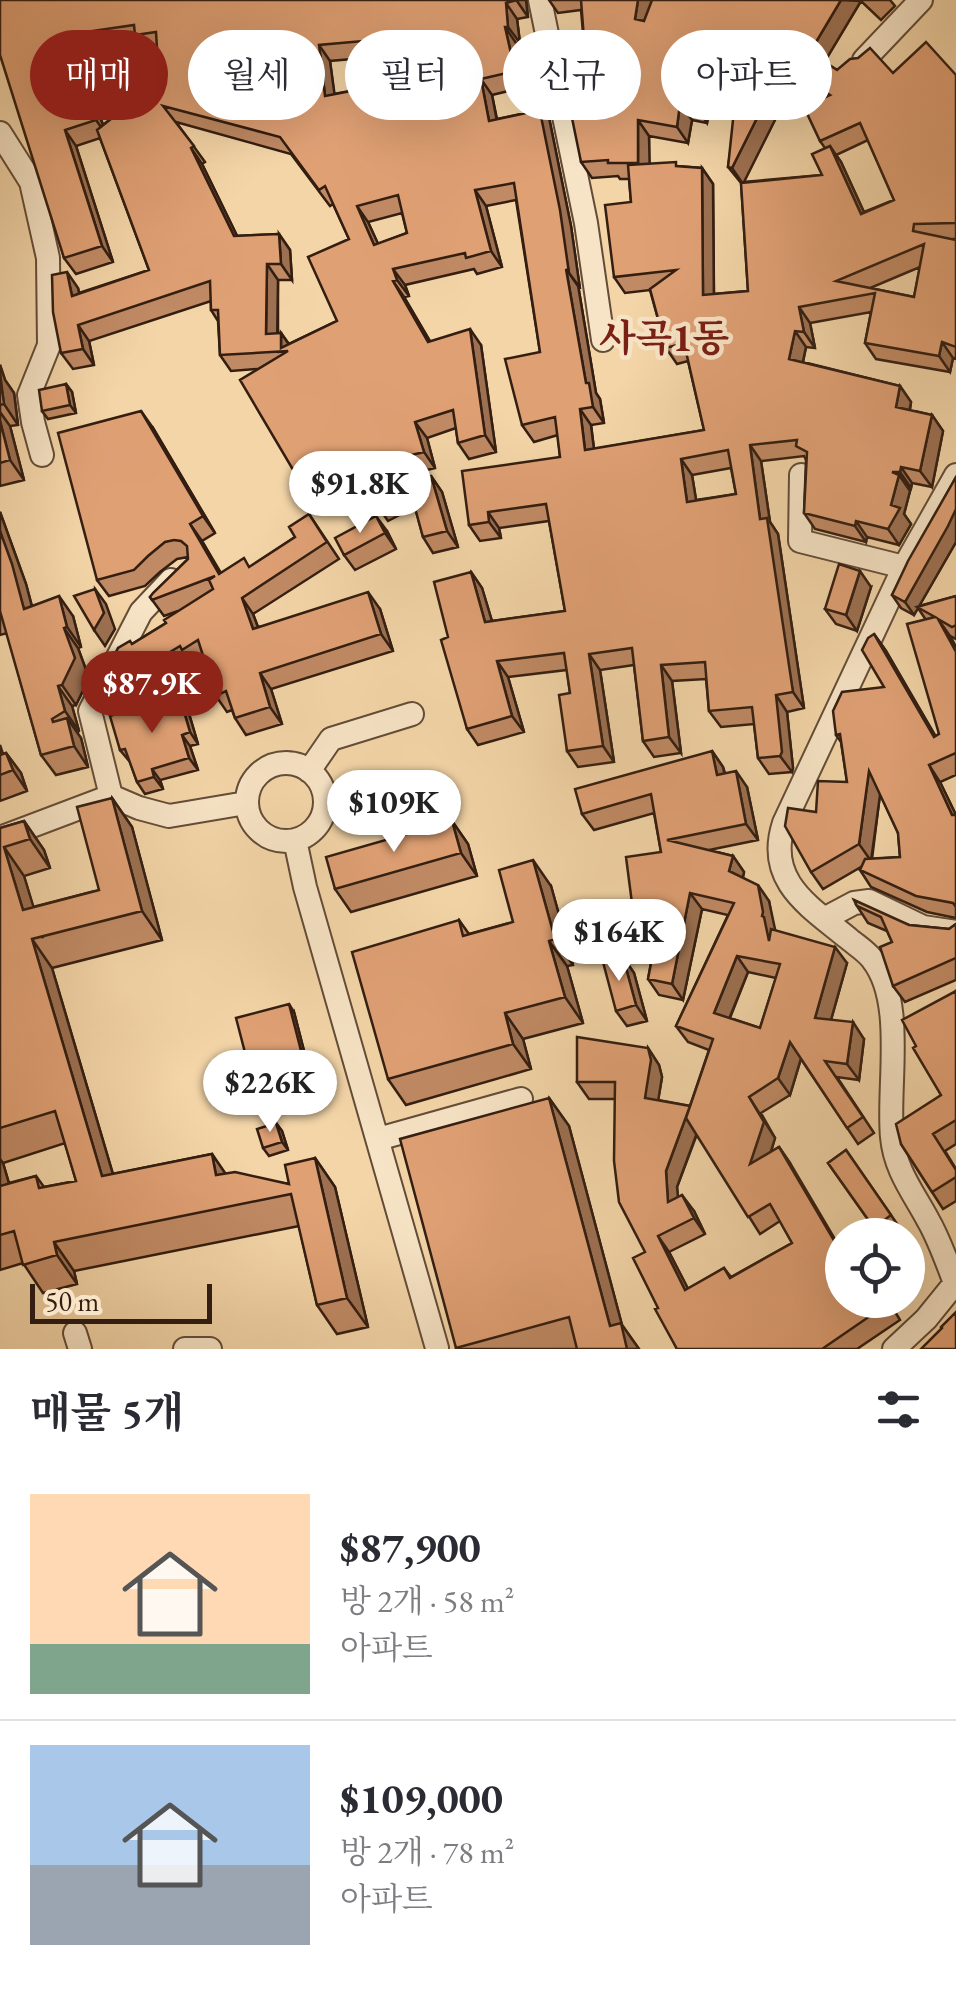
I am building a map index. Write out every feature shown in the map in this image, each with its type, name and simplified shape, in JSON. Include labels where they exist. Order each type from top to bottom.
[{"type":"street","points":[[540,0],[586,222],[603,340]]},
{"type":"street","points":[[864,60],[921,0]]},
{"type":"street","points":[[0,133],[30,182],[48,258],[49,345],[29,395],[42,455]]},
{"type":"street","points":[[801,475],[800,541],[904,567]]},
{"type":"street","points":[[894,1349],[956,1283],[930,1224],[899,1172],[892,1138],[892,1026],[887,990],[872,959],[792,890],[778,853],[780,836],[904,567],[956,476]]},
{"type":"street","points":[[111,796],[90,711],[140,612],[170,580],[186,571]]},
{"type":"street","points":[[310,771],[332,740],[412,714]]},
{"type":"street","points":[[276,764],[294,764],[310,771],[320,784],[324,801],[321,818],[311,832],[295,840],[277,840],[262,833],[251,820],[246,802],[250,786],[261,772],[276,764]]},
{"type":"street","points":[[0,838],[111,796],[169,816],[246,802]]},
{"type":"street","points":[[295,840],[304,887],[437,1348]]},
{"type":"street","points":[[824,920],[854,903],[869,901],[924,927],[956,932]]},
{"type":"street","points":[[378,1139],[520,1099]]},
{"type":"street","points":[[185,1349],[210,1349]]},
{"type":"building","points":[[0,0],[517,0],[506,3],[508,27],[503,30],[503,74],[483,79],[483,30],[345,30],[345,43],[325,44],[325,30],[188,30],[188,113],[168,107],[168,30],[134,30],[134,25],[100,30],[30,30],[30,120],[96,120],[65,130],[102,246],[64,258],[0,55]]},
{"type":"building","points":[[581,0],[638,0],[635,19],[644,21],[652,0],[841,0],[823,30],[661,30],[661,120],[678,120],[677,127],[638,120],[641,30],[583,30]]},
{"type":"building","points":[[926,42],[956,75],[956,223],[914,224],[913,231],[956,240],[956,347],[942,342],[939,356],[865,343],[875,293],[799,307],[804,332],[795,331],[789,359],[900,386],[896,407],[932,415],[920,471],[901,467],[900,472],[892,472],[899,475],[891,505],[900,508],[888,529],[856,521],[855,526],[804,513],[807,452],[796,446],[797,440],[750,445],[760,519],[767,518],[793,692],[776,695],[780,756],[758,758],[752,707],[709,711],[705,662],[661,665],[669,737],[643,741],[632,648],[589,654],[603,746],[567,751],[559,695],[570,693],[564,653],[497,661],[512,716],[467,729],[441,640],[448,637],[434,582],[471,572],[485,622],[565,611],[546,504],[488,512],[489,522],[469,525],[462,471],[560,457],[555,417],[522,425],[505,359],[540,352],[514,183],[475,190],[491,251],[393,269],[397,280],[393,281],[428,342],[470,329],[485,435],[458,443],[453,410],[415,422],[424,452],[399,458],[405,490],[377,505],[353,461],[305,490],[240,380],[288,351],[220,355],[218,310],[211,310],[210,281],[78,325],[83,349],[61,353],[53,312],[52,275],[67,272],[72,296],[149,270],[97,130],[110,120],[168,120],[168,112],[194,146],[191,148],[234,236],[279,234],[281,264],[267,264],[266,334],[281,333],[281,348],[337,321],[308,257],[349,239],[325,186],[319,190],[280,137],[216,120],[325,120],[325,96],[345,92],[345,120],[483,120],[483,90],[489,121],[542,120],[593,407],[580,409],[585,450],[704,430],[684,343],[666,348],[650,289],[676,270],[614,277],[605,205],[631,202],[628,165],[676,162],[676,166],[702,168],[703,295],[748,291],[741,183],[822,175],[812,154],[830,146],[861,214],[894,200],[860,123],[820,141],[810,120],[832,120],[832,67],[837,70],[870,48],[893,73]],"holes":[[[398,195],[407,233],[374,245],[357,206]],[[924,244],[914,297],[836,281]],[[728,450],[736,494],[687,502],[681,459]]]},
{"type":"building","points":[[572,120],[638,120],[638,163],[581,162]]},
{"type":"building","points":[[733,120],[756,120],[732,168],[728,167]]},
{"type":"building","points":[[0,373],[4,404],[0,405]]},
{"type":"building","points":[[66,384],[70,405],[42,411],[39,390]]},
{"type":"building","points":[[141,411],[203,516],[190,524],[219,574],[244,558],[249,567],[295,537],[289,527],[309,514],[327,542],[242,598],[253,629],[368,592],[381,634],[260,673],[270,707],[235,718],[226,691],[216,696],[198,640],[182,650],[180,646],[124,680],[112,660],[118,648],[166,623],[164,620],[213,589],[209,580],[215,576],[152,600],[153,593],[188,559],[187,546],[174,540],[165,542],[134,570],[97,580],[58,433]]},
{"type":"building","points":[[0,421],[10,460],[0,463]]},
{"type":"building","points":[[431,476],[447,531],[423,537],[407,479]]},
{"type":"building","points":[[956,477],[956,509],[905,602],[892,595]]},
{"type":"building","points":[[376,516],[385,533],[344,555],[335,538]]},
{"type":"building","points":[[0,531],[24,609],[59,596],[67,627],[64,628],[75,658],[58,686],[65,711],[52,719],[53,722],[67,718],[74,746],[41,755],[0,611]]},
{"type":"building","points":[[839,564],[860,571],[846,615],[825,609]]},
{"type":"building","points":[[95,589],[104,613],[94,630],[74,596]]},
{"type":"building","points":[[956,596],[956,625],[952,627],[938,619],[956,652],[956,753],[929,765],[952,815],[956,815],[956,907],[953,903],[916,896],[860,870],[865,859],[900,857],[898,833],[869,771],[859,844],[811,872],[785,826],[788,808],[816,812],[818,781],[847,782],[833,711],[842,692],[884,687],[862,650],[868,638],[874,634],[934,737],[939,734],[907,624],[935,617],[917,607]]},
{"type":"building","points":[[179,695],[190,732],[182,735],[189,758],[152,769],[154,777],[137,782],[125,749],[120,750],[110,716]]},
{"type":"building","points":[[712,751],[717,775],[736,771],[746,824],[667,840],[733,856],[729,871],[758,885],[769,941],[771,929],[835,947],[815,1018],[853,1022],[847,1064],[825,1061],[863,1117],[847,1128],[790,1042],[778,1078],[749,1097],[764,1122],[750,1164],[779,1147],[825,1225],[825,1318],[867,1318],[822,1349],[677,1349],[655,1309],[658,1308],[633,1258],[645,1252],[619,1202],[614,1161],[615,1082],[577,1082],[577,1037],[648,1048],[651,1060],[645,1098],[690,1106],[666,1171],[668,1202],[682,1195],[694,1218],[658,1236],[685,1290],[724,1268],[730,1278],[792,1243],[770,1204],[748,1217],[686,1118],[713,1039],[676,1026],[734,903],[690,893],[672,984],[648,979],[662,907],[633,911],[626,857],[661,852],[651,794],[582,814],[575,789]],"holes":[[[737,956],[780,964],[760,1028],[714,1013]]]},
{"type":"building","points":[[6,753],[13,770],[0,775],[0,755]]},
{"type":"building","points":[[112,798],[142,911],[32,939],[102,1176],[212,1154],[216,1175],[235,1172],[289,1184],[285,1165],[315,1158],[347,1298],[317,1305],[291,1194],[54,1242],[57,1255],[23,1265],[14,1231],[0,1235],[0,1186],[36,1176],[39,1188],[76,1181],[55,1111],[0,1128],[0,828],[24,821],[30,839],[4,847],[23,910],[99,890],[77,807]]},
{"type":"building","points":[[452,821],[461,853],[335,889],[326,857]]},
{"type":"building","points":[[533,860],[555,939],[549,941],[565,997],[505,1013],[513,1044],[388,1079],[352,952],[459,920],[463,936],[513,922],[499,870]]},
{"type":"building","points":[[854,900],[909,925],[949,929],[956,924],[956,958],[893,986],[880,947],[892,942],[881,917],[857,906]]},
{"type":"building","points":[[623,957],[636,1005],[616,1011],[603,962]]},
{"type":"building","points":[[956,991],[956,1120],[933,1134],[956,1170],[956,1177],[932,1192],[901,1144],[896,1124],[941,1095],[913,1048],[916,1046],[902,1020]]},
{"type":"building","points":[[289,1004],[307,1074],[254,1087],[236,1018]]},
{"type":"building","points":[[549,1098],[610,1326],[621,1323],[627,1349],[577,1349],[569,1317],[456,1348],[400,1139]]},
{"type":"building","points":[[276,1123],[282,1142],[263,1148],[257,1129]]},
{"type":"building","points":[[846,1150],[891,1215],[867,1218],[828,1163]]},
{"type":"building","points":[[956,1312],[956,1349],[921,1349],[942,1328]]},
{"type":"district","name":"사곡1동","points":[[664,338]]}]
